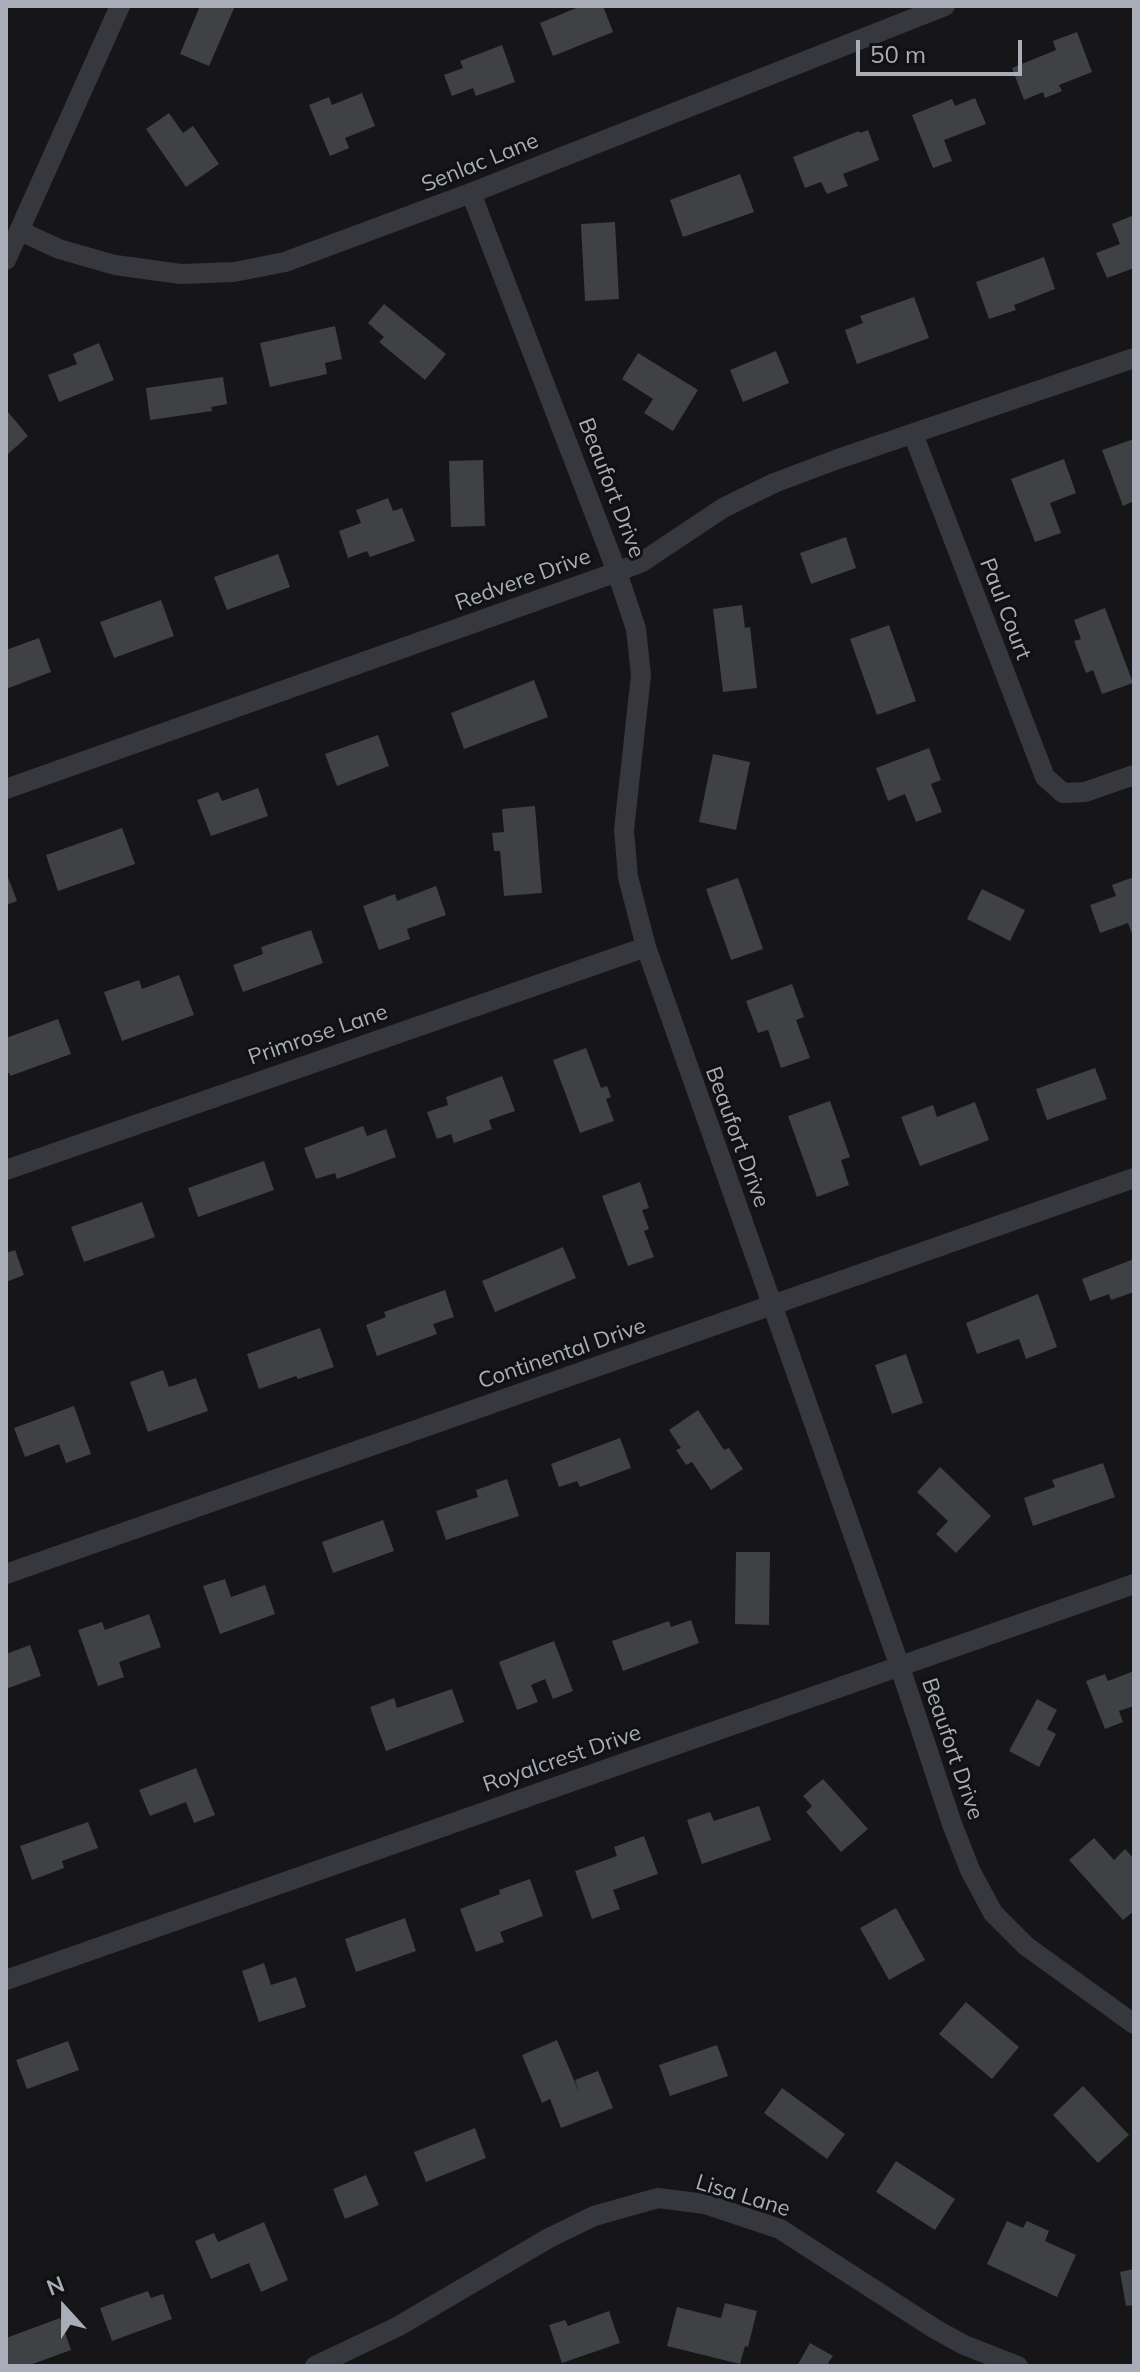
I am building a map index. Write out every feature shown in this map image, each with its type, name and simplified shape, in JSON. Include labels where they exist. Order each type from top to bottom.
[{"type":"street","points":[[6,260],[120,6]]},
{"type":"street","name":"Senlac Lane","points":[[20,231],[59,249],[115,265],[181,274],[234,272],[285,262],[471,193],[945,6]]},
{"type":"street","name":"Beaufort Drive","points":[[471,193],[617,572],[636,629],[641,675],[624,830],[628,877],[646,947],[900,1667],[952,1824],[970,1870],[993,1913],[1026,1946],[1134,2024]]},
{"type":"street","name":"Redvere Drive","points":[[6,789],[617,572],[642,562],[723,508],[774,483],[1134,358]]},
{"type":"street","name":"Paul Court","points":[[913,434],[1045,777],[1063,793],[1085,792],[1134,775]]},
{"type":"street","name":"Primrose Lane","points":[[6,1170],[646,947]]},
{"type":"street","name":"Continental Drive","points":[[6,1574],[1134,1178]]},
{"type":"street","name":"Royalcrest Drive","points":[[6,1980],[1134,1584]]},
{"type":"street","name":"Lisa Lane","points":[[315,2366],[397,2327],[560,2232],[594,2216],[658,2198],[705,2204],[780,2229],[935,2329],[964,2345],[1018,2366]]},
{"type":"building","points":[[200,6],[235,6],[209,66],[180,54]]},
{"type":"building","points":[[581,6],[603,6],[613,32],[553,56],[540,23]]},
{"type":"building","points":[[1077,32],[1092,72],[1059,85],[1062,91],[1045,98],[1043,92],[1024,100],[1012,68],[1056,50],[1053,41]]},
{"type":"building","points":[[502,45],[515,82],[476,96],[473,88],[452,96],[444,75],[463,68],[460,61]]},
{"type":"building","points":[[362,93],[375,126],[345,138],[349,148],[330,156],[309,105],[329,97],[332,105]]},
{"type":"building","points":[[975,98],[986,124],[944,140],[952,161],[933,168],[912,115],[952,99],[955,106]]},
{"type":"building","points":[[169,113],[183,133],[193,126],[219,164],[186,187],[146,129]]},
{"type":"building","points":[[868,130],[879,160],[843,174],[848,186],[827,194],[821,182],[805,188],[793,157]]},
{"type":"building","points":[[740,174],[754,212],[683,237],[670,200]]},
{"type":"building","points":[[1134,215],[1134,268],[1107,278],[1096,253],[1120,244],[1112,224]]},
{"type":"building","points":[[615,222],[619,299],[585,301],[581,224]]},
{"type":"building","points":[[1044,257],[1055,289],[1014,305],[1016,310],[989,319],[976,282]]},
{"type":"building","points":[[914,297],[929,338],[857,364],[845,330],[863,323],[860,316]]},
{"type":"building","points":[[384,304],[446,354],[425,380],[379,342],[384,337],[368,323]]},
{"type":"building","points":[[335,326],[342,359],[325,363],[327,374],[270,387],[260,343]]},
{"type":"building","points":[[99,343],[114,380],[59,402],[48,375],[77,364],[73,354]]},
{"type":"building","points":[[776,351],[789,383],[743,402],[730,370]]},
{"type":"building","points":[[638,353],[698,390],[673,431],[644,413],[653,399],[622,379]]},
{"type":"building","points":[[223,377],[227,404],[211,407],[212,411],[150,420],[146,388]]},
{"type":"building","points":[[8,412],[28,436],[6,456],[6,414]]},
{"type":"building","points":[[1134,439],[1134,501],[1123,506],[1102,450]]},
{"type":"building","points":[[1064,459],[1076,493],[1050,503],[1061,533],[1035,542],[1011,479]]},
{"type":"building","points":[[483,460],[485,526],[451,527],[449,461]]},
{"type":"building","points":[[388,498],[393,511],[402,508],[415,541],[370,557],[367,551],[348,558],[339,531],[361,523],[356,510]]},
{"type":"building","points":[[846,537],[856,568],[811,584],[800,553]]},
{"type":"building","points":[[278,554],[290,587],[227,610],[214,577]]},
{"type":"building","points":[[161,600],[174,636],[114,658],[100,622]]},
{"type":"building","points":[[742,605],[745,628],[750,627],[757,688],[723,692],[713,609]]},
{"type":"building","points":[[1105,608],[1133,683],[1102,694],[1093,670],[1086,673],[1074,641],[1081,639],[1074,620]]},
{"type":"building","points":[[889,625],[916,701],[877,715],[850,639]]},
{"type":"building","points":[[39,638],[51,672],[6,689],[6,650]]},
{"type":"building","points":[[534,680],[548,717],[464,749],[451,713]]},
{"type":"building","points":[[378,735],[389,766],[337,786],[325,754]]},
{"type":"building","points":[[929,748],[941,780],[931,784],[942,812],[916,822],[905,794],[888,801],[876,768]]},
{"type":"building","points":[[713,754],[750,762],[736,830],[699,822]]},
{"type":"building","points":[[258,788],[268,816],[211,836],[197,800],[218,792],[222,801]]},
{"type":"building","points":[[535,806],[542,893],[504,896],[500,851],[494,851],[492,833],[504,832],[502,809]]},
{"type":"building","points":[[122,828],[135,864],[58,891],[46,855]]},
{"type":"building","points":[[6,872],[17,901],[6,905]]},
{"type":"building","points":[[1134,877],[1134,939],[1128,923],[1100,933],[1090,905],[1116,896],[1112,885]]},
{"type":"building","points":[[738,878],[763,949],[731,960],[706,889]]},
{"type":"building","points":[[436,886],[446,915],[407,929],[410,939],[379,950],[363,906],[395,894],[397,901]]},
{"type":"building","points":[[982,889],[1025,910],[1010,941],[967,919]]},
{"type":"building","points":[[311,930],[323,963],[243,992],[233,965],[263,954],[261,947]]},
{"type":"building","points":[[179,975],[194,1015],[122,1041],[104,992],[139,980],[142,989]]},
{"type":"building","points":[[792,984],[804,1017],[796,1020],[810,1058],[781,1068],[768,1030],[758,1033],[746,1001]]},
{"type":"building","points":[[58,1019],[71,1054],[10,1076],[6,1074],[6,1038]]},
{"type":"building","points":[[586,1048],[601,1088],[607,1086],[611,1097],[606,1099],[614,1121],[580,1133],[553,1060]]},
{"type":"building","points":[[1095,1068],[1107,1099],[1047,1120],[1036,1089]]},
{"type":"building","points":[[502,1076],[515,1111],[489,1120],[492,1129],[454,1143],[451,1134],[437,1139],[427,1112],[448,1105],[446,1097]]},
{"type":"building","points":[[830,1101],[850,1157],[841,1160],[849,1185],[817,1197],[788,1116]]},
{"type":"building","points":[[975,1102],[989,1140],[920,1166],[901,1117],[933,1105],[937,1117]]},
{"type":"building","points":[[363,1126],[367,1136],[386,1129],[396,1157],[337,1179],[335,1173],[316,1179],[304,1148]]},
{"type":"building","points":[[264,1161],[274,1190],[198,1217],[188,1188]]},
{"type":"building","points":[[640,1182],[649,1208],[642,1210],[649,1229],[644,1231],[654,1257],[628,1266],[602,1196]]},
{"type":"building","points":[[142,1202],[155,1237],[84,1262],[71,1227]]},
{"type":"building","points":[[563,1247],[576,1278],[495,1312],[482,1281]]},
{"type":"building","points":[[15,1250],[24,1275],[6,1282],[6,1253]]},
{"type":"building","points":[[1134,1259],[1134,1292],[1111,1300],[1109,1294],[1090,1301],[1082,1279]]},
{"type":"building","points":[[445,1290],[454,1317],[433,1324],[437,1334],[377,1356],[366,1325],[386,1317],[384,1312]]},
{"type":"building","points":[[1038,1294],[1057,1347],[1026,1359],[1019,1339],[977,1354],[966,1323]]},
{"type":"building","points":[[320,1328],[334,1367],[259,1389],[247,1354]]},
{"type":"building","points":[[906,1354],[923,1403],[892,1414],[875,1365]]},
{"type":"building","points":[[163,1370],[169,1387],[196,1378],[208,1411],[148,1432],[130,1382]]},
{"type":"building","points":[[74,1406],[91,1454],[66,1463],[59,1444],[25,1457],[14,1428]]},
{"type":"building","points":[[698,1410],[724,1450],[729,1448],[743,1469],[711,1490],[692,1462],[686,1465],[676,1450],[681,1448],[669,1430]]},
{"type":"building","points":[[620,1438],[631,1468],[580,1487],[577,1481],[559,1487],[551,1464]]},
{"type":"building","points":[[1103,1463],[1115,1497],[1033,1526],[1024,1498],[1055,1487],[1052,1480]]},
{"type":"building","points":[[940,1467],[991,1516],[956,1553],[936,1534],[948,1521],[917,1492]]},
{"type":"building","points":[[507,1479],[519,1516],[446,1540],[436,1511],[478,1497],[476,1490]]},
{"type":"building","points":[[383,1520],[394,1551],[333,1573],[322,1542]]},
{"type":"building","points":[[736,1552],[770,1552],[769,1625],[735,1624]]},
{"type":"building","points":[[225,1579],[231,1597],[265,1585],[275,1614],[220,1634],[203,1586]]},
{"type":"building","points":[[149,1614],[161,1647],[119,1662],[124,1677],[98,1686],[78,1630],[102,1622],[105,1630]]},
{"type":"building","points":[[691,1620],[699,1643],[623,1671],[612,1641],[669,1621],[671,1627]]},
{"type":"building","points":[[554,1641],[573,1691],[553,1699],[545,1679],[531,1685],[538,1702],[517,1710],[499,1662]]},
{"type":"building","points":[[30,1645],[41,1676],[6,1689],[6,1654]]},
{"type":"building","points":[[1134,1671],[1134,1706],[1119,1711],[1123,1722],[1105,1729],[1086,1681],[1105,1674],[1108,1681]]},
{"type":"building","points":[[452,1689],[464,1722],[386,1751],[370,1707],[394,1698],[397,1708]]},
{"type":"building","points":[[1037,1699],[1057,1710],[1047,1729],[1056,1734],[1039,1767],[1009,1751]]},
{"type":"building","points":[[196,1768],[215,1815],[194,1823],[186,1802],[150,1816],[139,1790]]},
{"type":"building","points":[[823,1779],[868,1829],[841,1852],[806,1812],[812,1806],[803,1796]]},
{"type":"building","points":[[759,1806],[771,1840],[702,1864],[687,1820],[710,1812],[714,1821]]},
{"type":"building","points":[[88,1822],[98,1848],[62,1861],[64,1868],[32,1880],[20,1846]]},
{"type":"building","points":[[644,1836],[658,1874],[613,1890],[620,1909],[592,1919],[575,1871],[617,1856],[614,1847]]},
{"type":"building","points":[[1094,1838],[1114,1860],[1125,1849],[1134,1859],[1134,1911],[1123,1920],[1069,1860]]},
{"type":"building","points":[[530,1879],[543,1916],[500,1932],[504,1942],[476,1952],[460,1909]]},
{"type":"building","points":[[896,1908],[925,1960],[889,1980],[860,1928]]},
{"type":"building","points":[[405,1918],[416,1951],[356,1972],[345,1939]]},
{"type":"building","points":[[264,1963],[271,1985],[296,1977],[306,2007],[259,2022],[242,1971]]},
{"type":"building","points":[[966,2002],[1019,2047],[992,2079],[939,2034]]},
{"type":"building","points":[[557,2040],[579,2092],[575,2080],[598,2071],[613,2108],[561,2128],[550,2099],[542,2103],[522,2055]]},
{"type":"building","points":[[68,2041],[79,2070],[27,2089],[16,2060]]},
{"type":"building","points":[[717,2045],[728,2076],[670,2096],[659,2065]]},
{"type":"building","points":[[1083,2086],[1129,2135],[1098,2163],[1053,2115]]},
{"type":"building","points":[[782,2088],[845,2134],[827,2159],[764,2113]]},
{"type":"building","points":[[475,2128],[486,2158],[426,2182],[414,2152]]},
{"type":"building","points":[[896,2161],[955,2199],[935,2230],[876,2192]]},
{"type":"building","points":[[366,2175],[379,2205],[345,2219],[333,2189]]},
{"type":"building","points":[[1007,2221],[1023,2228],[1027,2221],[1049,2231],[1045,2241],[1076,2255],[1057,2297],[987,2264]]},
{"type":"building","points":[[264,2222],[288,2280],[261,2292],[249,2263],[211,2279],[195,2241],[214,2233],[218,2242]]},
{"type":"building","points":[[1134,2269],[1134,2305],[1126,2306],[1120,2272]]},
{"type":"building","points":[[148,2291],[151,2298],[163,2294],[172,2319],[112,2341],[100,2308]]},
{"type":"building","points":[[725,2303],[757,2311],[748,2347],[745,2346],[740,2364],[667,2346],[677,2307],[721,2318]]},
{"type":"building","points":[[609,2311],[620,2343],[562,2363],[549,2325],[565,2320],[568,2326]]},
{"type":"building","points":[[60,2318],[71,2350],[27,2366],[6,2366],[6,2338]]},
{"type":"building","points":[[810,2343],[833,2356],[828,2363],[833,2366],[797,2366]]}]
